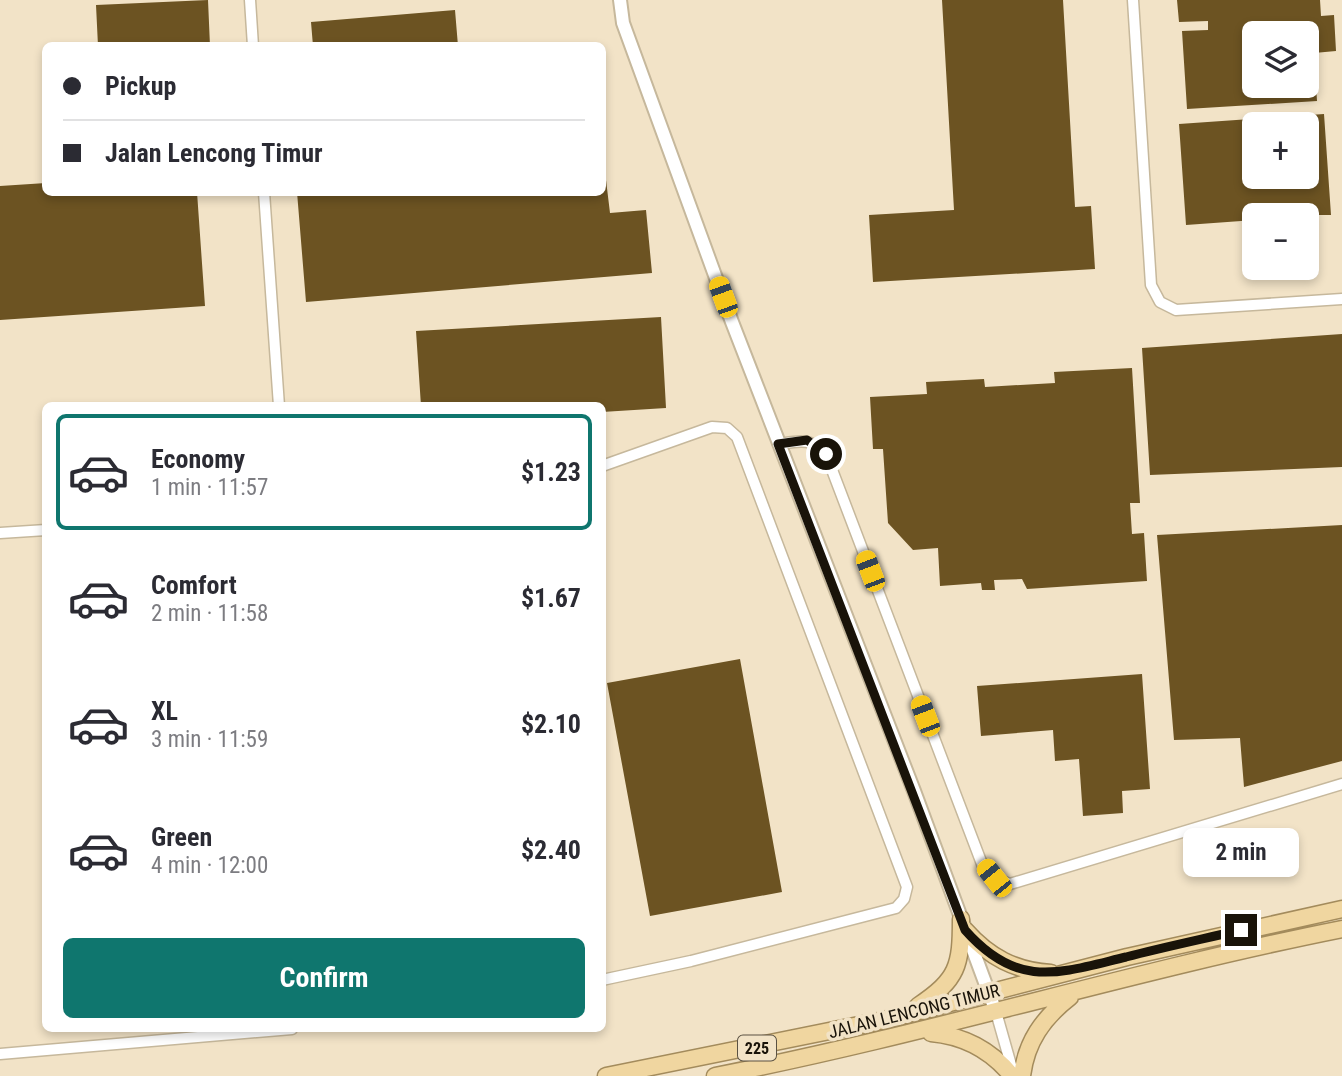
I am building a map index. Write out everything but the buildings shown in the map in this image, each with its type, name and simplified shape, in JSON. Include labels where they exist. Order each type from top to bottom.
[{"type":"highway","name":"JALAN LENCONG TIMUR","points":[[606,1076],[778,1043],[1063,973],[1342,909]]},
{"type":"highway","points":[[963,924],[978,944],[1009,964],[1026,970],[1063,973]]},
{"type":"highway","points":[[907,1013],[951,981],[960,957],[963,924]]},
{"type":"highway","name":"JALAN LENCONG TIMUR","points":[[715,1076],[914,1033],[1342,929]]},
{"type":"highway","points":[[1022,1076],[1030,1044],[1040,1026],[1069,997],[1088,989]]},
{"type":"highway","points":[[914,1033],[953,1036],[971,1042],[988,1051],[1013,1076]]},
{"type":"street","points":[[250,0],[253,42]]},
{"type":"street","points":[[620,0],[623,23],[778,444],[914,790],[996,1012],[1013,1076]]},
{"type":"street","points":[[1133,0],[1151,285],[1160,302],[1176,310],[1342,299]]},
{"type":"street","points":[[264,196],[279,402]]},
{"type":"street","points":[[606,465],[712,426],[727,428],[737,437],[907,887],[904,899],[896,908],[691,961],[606,979]]},
{"type":"street","points":[[778,444],[807,440],[826,454],[982,864],[994,878],[1010,884],[1342,784]]},
{"type":"street","points":[[0,533],[42,530]]},
{"type":"street","points":[[0,1054],[257,1032]]},
{"type":"route","points":[[826,454],[817,444],[807,440],[778,444],[866,674],[914,790],[965,930],[992,955],[1009,964],[1026,970],[1063,973],[1241,930]]}]
